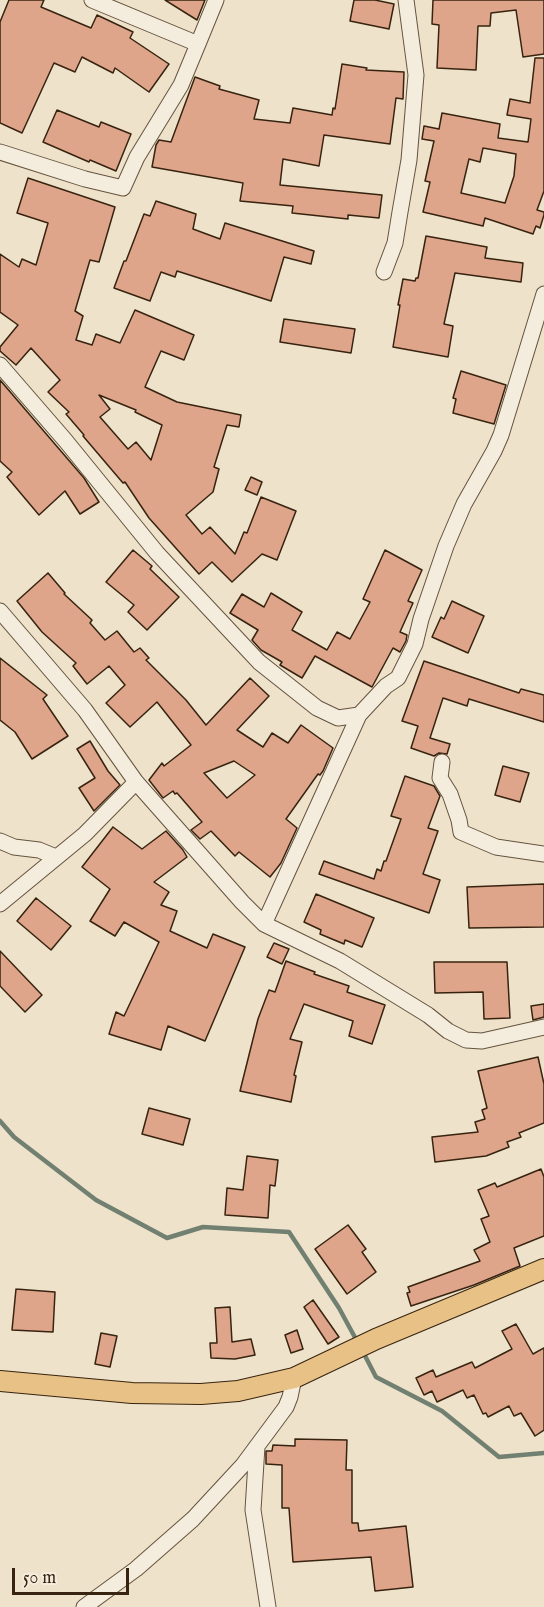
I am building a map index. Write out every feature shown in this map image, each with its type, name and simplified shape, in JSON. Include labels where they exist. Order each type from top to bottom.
[{"type":"main road","points":[[0,1381],[132,1393],[201,1394],[238,1390],[294,1377],[376,1339],[544,1269]]},
{"type":"street","points":[[92,0],[198,44]]},
{"type":"street","points":[[0,152],[102,184],[123,188],[137,157],[181,85],[216,0]]},
{"type":"street","points":[[384,272],[395,243],[409,160],[416,75],[406,0]]},
{"type":"street","points":[[264,924],[359,715],[386,686],[398,678],[415,644],[421,619],[446,546],[464,504],[495,451],[501,435],[544,294]]},
{"type":"street","points":[[0,365],[65,440],[157,553],[259,662],[317,708],[338,718],[359,715]]},
{"type":"street","points":[[0,611],[85,710],[136,782],[264,924],[340,961],[465,1040],[482,1041],[544,1027]]},
{"type":"street","points":[[442,762],[440,778],[450,794],[461,832],[496,847],[544,854]]},
{"type":"street","points":[[0,904],[85,834],[136,782]]},
{"type":"street","points":[[0,842],[14,847],[39,850],[56,857]]},
{"type":"street","points":[[84,1607],[136,1569],[193,1519],[243,1465],[286,1407],[294,1377]]},
{"type":"street","points":[[257,1446],[253,1510],[268,1607]]},
{"type":"building","points":[[9,0],[44,0],[41,7],[91,28],[97,15],[133,32],[130,38],[169,64],[149,92],[115,68],[113,73],[82,57],[75,72],[54,63],[22,133],[0,123],[0,22]]},
{"type":"building","points":[[165,0],[205,0],[197,20]]},
{"type":"building","points":[[354,0],[375,0],[394,4],[389,29],[350,21]]},
{"type":"building","points":[[433,0],[544,0],[544,54],[523,57],[516,10],[491,13],[490,26],[478,26],[476,70],[437,68],[439,25],[432,24]]},
{"type":"building","points":[[535,58],[544,58],[544,191],[537,210],[544,212],[544,215],[540,228],[536,226],[533,234],[485,218],[483,226],[423,212],[430,182],[425,181],[434,141],[422,139],[424,126],[439,129],[442,113],[500,124],[498,138],[528,142],[531,119],[507,115],[510,99],[530,103]],"holes":[[[483,148],[516,154],[514,176],[505,203],[461,193],[469,159],[480,162]]]},
{"type":"building","points":[[342,64],[367,68],[366,70],[404,72],[403,99],[396,98],[390,144],[324,135],[319,166],[283,159],[280,185],[382,195],[379,218],[348,215],[348,219],[292,213],[293,206],[240,201],[243,183],[152,167],[159,140],[171,142],[195,77],[220,86],[219,89],[259,100],[254,119],[290,123],[293,108],[332,115]]},
{"type":"building","points":[[57,110],[99,127],[101,122],[131,134],[116,171],[43,142]]},
{"type":"building","points":[[28,178],[115,207],[99,262],[90,260],[75,311],[83,316],[76,340],[92,345],[96,334],[120,343],[135,310],[194,335],[184,360],[161,351],[145,387],[177,402],[241,415],[239,427],[227,425],[214,467],[219,469],[213,492],[186,515],[202,534],[210,527],[235,554],[244,532],[247,533],[261,497],[296,511],[277,560],[262,554],[232,582],[212,562],[199,574],[149,518],[125,482],[123,483],[83,436],[66,414],[69,412],[48,392],[60,380],[31,348],[16,365],[0,351],[0,347],[18,325],[0,312],[0,254],[19,267],[22,259],[36,265],[48,223],[17,213]],"holes":[[[99,395],[136,410],[135,412],[162,425],[151,460],[136,442],[128,449],[100,417],[110,409]]]},
{"type":"building","points":[[156,201],[196,214],[193,229],[220,239],[225,223],[314,251],[311,264],[284,257],[271,301],[177,271],[175,277],[161,272],[150,301],[114,288],[144,214],[150,216]]},
{"type":"building","points":[[426,236],[487,247],[485,258],[523,263],[521,282],[455,273],[444,324],[453,326],[448,357],[393,347],[403,279],[415,281],[418,278]]},
{"type":"building","points":[[284,319],[355,329],[351,353],[280,342]]},
{"type":"building","points":[[461,371],[506,385],[494,424],[453,413],[456,399],[453,398]]},
{"type":"building","points":[[0,380],[84,478],[99,502],[80,514],[65,491],[39,515],[7,477],[12,472],[0,461]]},
{"type":"building","points":[[251,477],[262,482],[257,495],[245,490]]},
{"type":"building","points":[[133,550],[152,566],[150,569],[179,597],[147,630],[128,612],[134,605],[106,582]]},
{"type":"building","points":[[385,550],[422,570],[408,601],[413,603],[400,632],[407,635],[406,641],[400,652],[393,648],[372,687],[315,656],[302,678],[280,665],[282,662],[261,650],[252,640],[258,630],[230,613],[242,594],[264,607],[271,593],[302,612],[292,630],[327,650],[337,632],[350,639],[370,602],[363,599]]},
{"type":"building","points":[[48,573],[64,594],[92,620],[90,623],[105,640],[117,631],[134,652],[140,648],[149,658],[146,660],[186,700],[206,725],[250,678],[269,696],[237,730],[263,747],[272,733],[288,743],[301,725],[333,748],[323,771],[320,775],[318,774],[286,819],[297,828],[281,863],[270,877],[239,852],[235,856],[211,831],[200,839],[191,830],[202,822],[177,793],[173,791],[163,798],[149,780],[162,763],[164,766],[191,745],[157,702],[130,727],[106,703],[125,685],[109,666],[87,684],[73,666],[76,663],[42,632],[17,601]],"holes":[[[234,761],[255,775],[227,798],[204,773]]]},
{"type":"building","points":[[452,601],[484,616],[468,653],[432,637],[441,617],[444,619]]},
{"type":"building","points":[[0,658],[47,695],[43,699],[68,736],[32,759],[15,732],[0,720]]},
{"type":"building","points":[[424,661],[519,693],[521,689],[544,695],[544,722],[469,699],[467,706],[443,698],[430,738],[450,744],[447,754],[439,753],[434,756],[411,748],[418,726],[402,721]]},
{"type":"building","points":[[90,741],[108,771],[120,785],[94,811],[79,788],[95,778],[77,749]]},
{"type":"building","points":[[503,766],[529,773],[520,802],[495,795]]},
{"type":"building","points":[[405,776],[434,786],[440,796],[428,828],[438,831],[423,874],[440,880],[429,913],[319,874],[324,861],[374,879],[377,869],[381,871],[386,861],[401,819],[391,816]]},
{"type":"building","points":[[113,827],[142,849],[166,831],[187,857],[154,882],[169,892],[161,905],[177,911],[170,931],[207,948],[213,934],[245,947],[205,1041],[168,1026],[161,1050],[109,1034],[116,1012],[124,1016],[159,942],[124,922],[115,936],[90,921],[110,889],[82,867]]},
{"type":"building","points":[[544,884],[544,927],[469,928],[467,887]]},
{"type":"building","points":[[316,894],[374,918],[362,947],[345,940],[344,944],[320,934],[321,930],[304,922]]},
{"type":"building","points":[[36,898],[71,926],[51,950],[17,921]]},
{"type":"building","points":[[274,943],[289,949],[282,964],[267,957]]},
{"type":"building","points":[[0,951],[42,995],[25,1012],[0,986]]},
{"type":"building","points":[[286,961],[349,986],[347,992],[385,1005],[372,1044],[349,1036],[353,1021],[304,1004],[290,1039],[302,1042],[294,1075],[296,1076],[291,1102],[240,1091],[258,1019],[269,990],[275,992]]},
{"type":"building","points":[[434,962],[507,962],[510,1018],[484,1019],[483,992],[435,993]]},
{"type":"building","points":[[544,1004],[544,1017],[533,1020],[531,1006]]},
{"type":"building","points":[[538,1057],[544,1084],[544,1123],[519,1133],[521,1137],[507,1142],[509,1147],[486,1156],[435,1162],[432,1137],[478,1132],[475,1122],[485,1119],[482,1110],[487,1108],[478,1071]]},
{"type":"building","points":[[149,1108],[190,1119],[183,1145],[142,1134]]},
{"type":"building","points":[[247,1156],[278,1160],[275,1186],[270,1185],[268,1218],[225,1215],[227,1188],[243,1190]]},
{"type":"building","points":[[541,1169],[544,1177],[544,1236],[514,1248],[520,1266],[474,1285],[411,1306],[407,1293],[410,1292],[408,1287],[480,1261],[474,1250],[490,1242],[481,1219],[489,1216],[478,1190],[495,1183],[497,1187]]},
{"type":"building","points":[[348,1225],[366,1249],[362,1252],[376,1272],[347,1294],[315,1249]]},
{"type":"building","points":[[16,1289],[55,1292],[53,1332],[12,1330]]},
{"type":"building","points":[[313,1300],[339,1337],[328,1344],[304,1307]]},
{"type":"building","points":[[230,1307],[232,1342],[251,1339],[255,1355],[235,1359],[211,1358],[210,1343],[217,1343],[215,1308]]},
{"type":"building","points":[[516,1324],[533,1354],[544,1348],[544,1430],[535,1436],[521,1413],[514,1416],[509,1406],[488,1417],[486,1413],[483,1414],[474,1395],[467,1398],[463,1390],[437,1402],[432,1391],[424,1395],[416,1378],[433,1370],[436,1377],[472,1362],[475,1368],[512,1349],[502,1331]]},
{"type":"building","points":[[297,1330],[303,1349],[291,1353],[285,1335]]},
{"type":"building","points":[[101,1333],[117,1336],[110,1367],[95,1364]]},
{"type":"building","points":[[295,1439],[347,1440],[346,1470],[352,1470],[352,1523],[358,1523],[359,1531],[406,1526],[413,1587],[375,1591],[371,1557],[293,1562],[289,1508],[282,1508],[282,1465],[266,1464],[266,1451],[272,1451],[273,1445],[295,1446]]},
{"type":"waterway","points":[[0,1121],[14,1137],[96,1200],[167,1238],[203,1227],[289,1232],[339,1308],[358,1343]]},
{"type":"waterway","points":[[362,1350],[376,1377],[442,1411],[499,1457],[544,1453]]}]
